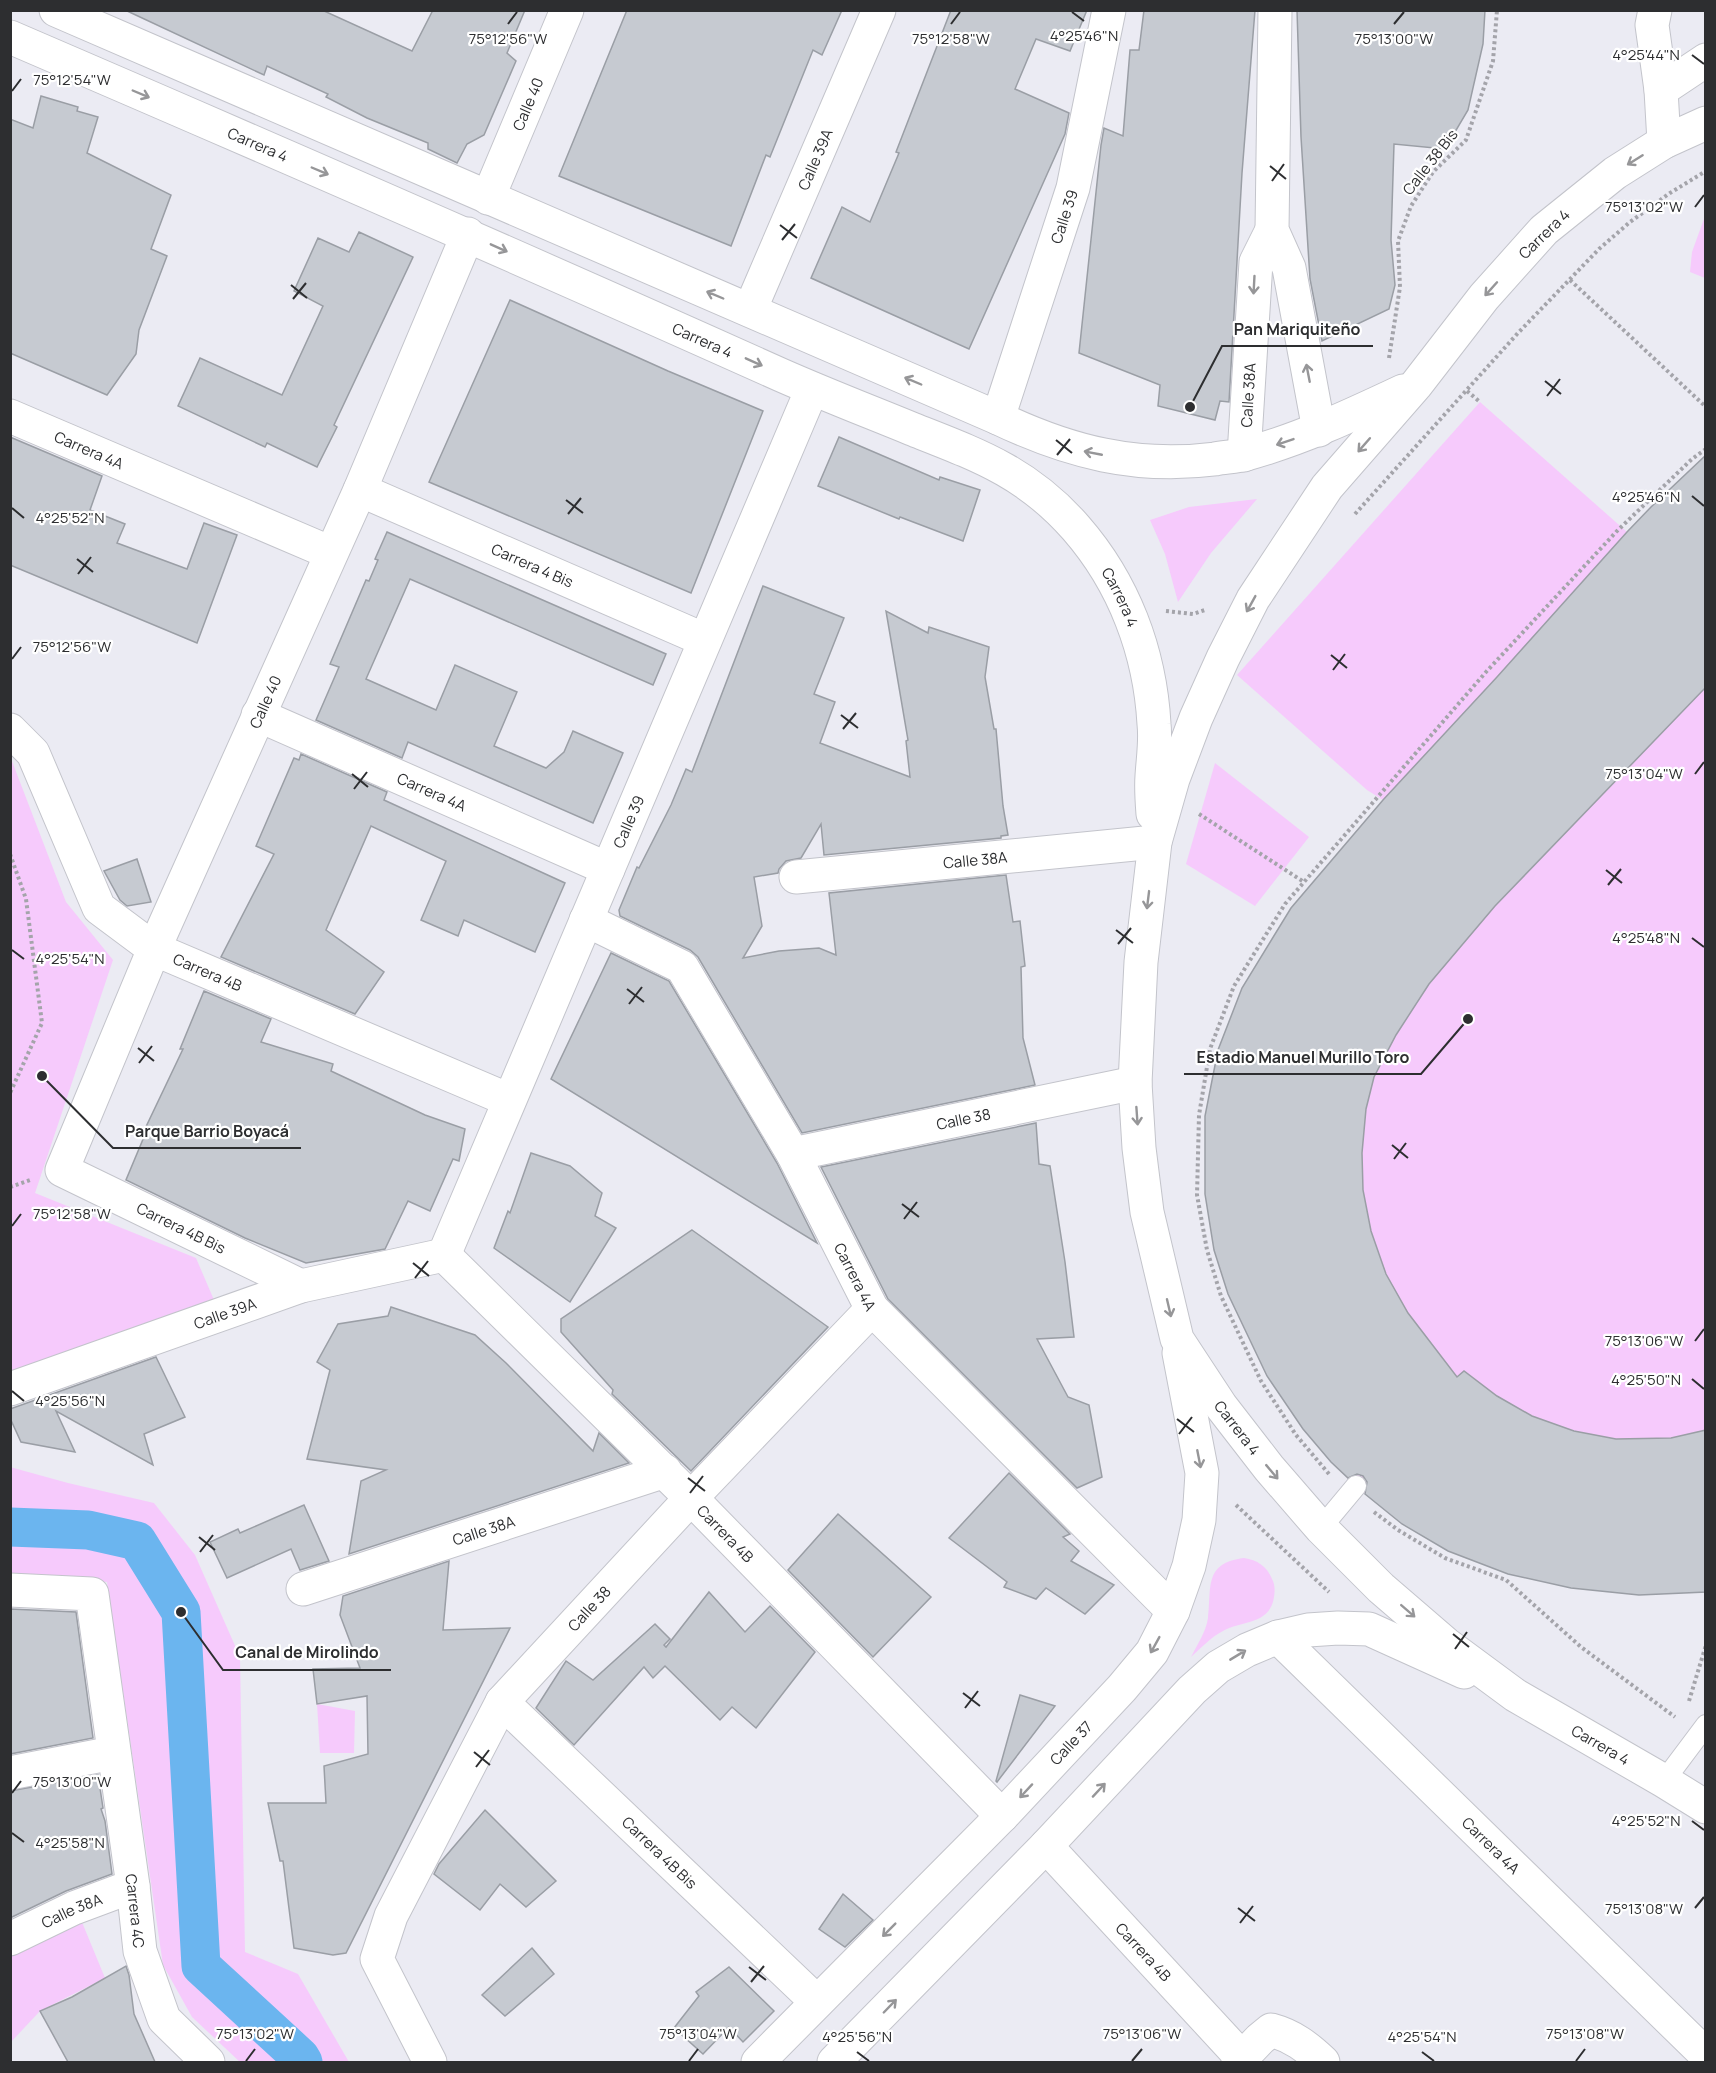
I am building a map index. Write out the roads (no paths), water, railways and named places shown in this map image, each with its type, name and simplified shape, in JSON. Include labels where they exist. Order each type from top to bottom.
[{"type":"street","name":"Carrera 4","points":[[56,10],[750,310],[1028,433],[1076,450],[1132,460],[1189,462],[1244,455],[1319,430],[1416,385]]},
{"type":"street","name":"Calle 40","points":[[488,198],[567,10]]},
{"type":"street","name":"Calle 39A","points":[[750,310],[879,10]]},
{"type":"street","name":"Calle 39","points":[[998,418],[1073,188],[1109,10]]},
{"type":"street","name":"Calle 38A","points":[[1275,10],[1272,230],[1289,268],[1319,430]]},
{"type":"street","points":[[1654,10],[1652,25],[1662,90],[1664,142]]},
{"type":"street","name":"Carrera 4","points":[[10,37],[468,234],[812,388],[984,458],[1016,475],[1050,501],[1099,557],[1118,588],[1133,622],[1149,674],[1155,728],[1151,782],[1155,842]]},
{"type":"street","points":[[1662,90],[1706,60]]},
{"type":"street","name":"Carrera 4","points":[[1706,123],[1664,142],[1615,173],[1544,230],[1484,297],[1416,385],[1327,487],[1253,599],[1222,658],[1196,718],[1173,779],[1155,842],[1141,962],[1135,1083],[1139,1148],[1147,1212],[1176,1339],[1227,1414],[1269,1468],[1321,1528],[1381,1588],[1446,1644],[1515,1695],[1706,1807]]},
{"type":"street","name":"Calle 38A","points":[[1244,455],[1256,262],[1272,230]]},
{"type":"street","name":"Calle 40","points":[[62,1170],[154,949],[360,490],[468,234]]},
{"type":"street","name":"Calle 39","points":[[444,1255],[812,388]]},
{"type":"street","name":"Carrera 4A","points":[[10,416],[331,554]]},
{"type":"street","name":"Carrera 4 Bis","points":[[360,490],[705,640]]},
{"type":"street","name":"Carrera 4A","points":[[258,715],[608,869]]},
{"type":"street","name":"Carrera 4B","points":[[10,730],[33,753],[99,908],[154,949],[509,1100]]},
{"type":"street","name":"Calle 38A","points":[[796,877],[1155,842]]},
{"type":"street","name":"Carrera 4A","points":[[586,920],[682,967],[793,1154],[872,1309],[1173,1611]]},
{"type":"street","name":"Calle 38","points":[[793,1154],[1135,1083]]},
{"type":"street","name":"Carrera 4B Bis","points":[[62,1170],[301,1286]]},
{"type":"street","name":"Calle 39A","points":[[10,1389],[301,1286],[444,1255]]},
{"type":"street","name":"Carrera 4B","points":[[444,1255],[692,1498],[1002,1816]]},
{"type":"street","name":"Calle 38","points":[[430,2062],[377,1959],[391,1916],[502,1702],[872,1309]]},
{"type":"street","name":"Calle 37","points":[[758,2062],[1002,1816],[1122,1688],[1152,1652],[1173,1611],[1189,1566],[1199,1520],[1202,1473],[1176,1339]]},
{"type":"street","name":"Calle 38A","points":[[303,1589],[665,1471]]},
{"type":"street","name":"Carrera 4C","points":[[10,1590],[92,1594],[140,1951],[164,2019],[208,2062]]},
{"type":"street","points":[[834,2062],[1047,1846],[1192,1690],[1218,1667],[1237,1655],[1278,1637],[1308,1630],[1369,1629],[1515,1695]]},
{"type":"street","name":"Carrera 4A","points":[[1278,1637],[1699,2052]]},
{"type":"street","name":"Carrera 4B Bis","points":[[502,1702],[817,2002]]},
{"type":"street","points":[[10,1773],[113,1753]]},
{"type":"street","name":"Carrera 4B","points":[[1047,1846],[1247,2053],[1271,2030],[1286,2034],[1308,2048],[1323,2062]]},
{"type":"street","name":"Calle 38A","points":[[10,1939],[74,1908],[133,1886]]},
{"type":"lane","points":[[1321,1528],[1353,1490]]},
{"type":"lane","points":[[1664,1781],[1706,1725]]},
{"type":"waterway","points":[[10,1527],[88,1530],[137,1541],[181,1612],[201,1966],[303,2062]]},
{"type":"place","name":"Pan Mariquiteño","points":[[1190,407]]},
{"type":"place","name":"Estadio Manuel Murillo Toro","points":[[1468,1019]]},
{"type":"place","name":"Parque Barrio Boyacá","points":[[42,1076]]},
{"type":"place","name":"Canal de Mirolindo","points":[[181,1612]]}]
